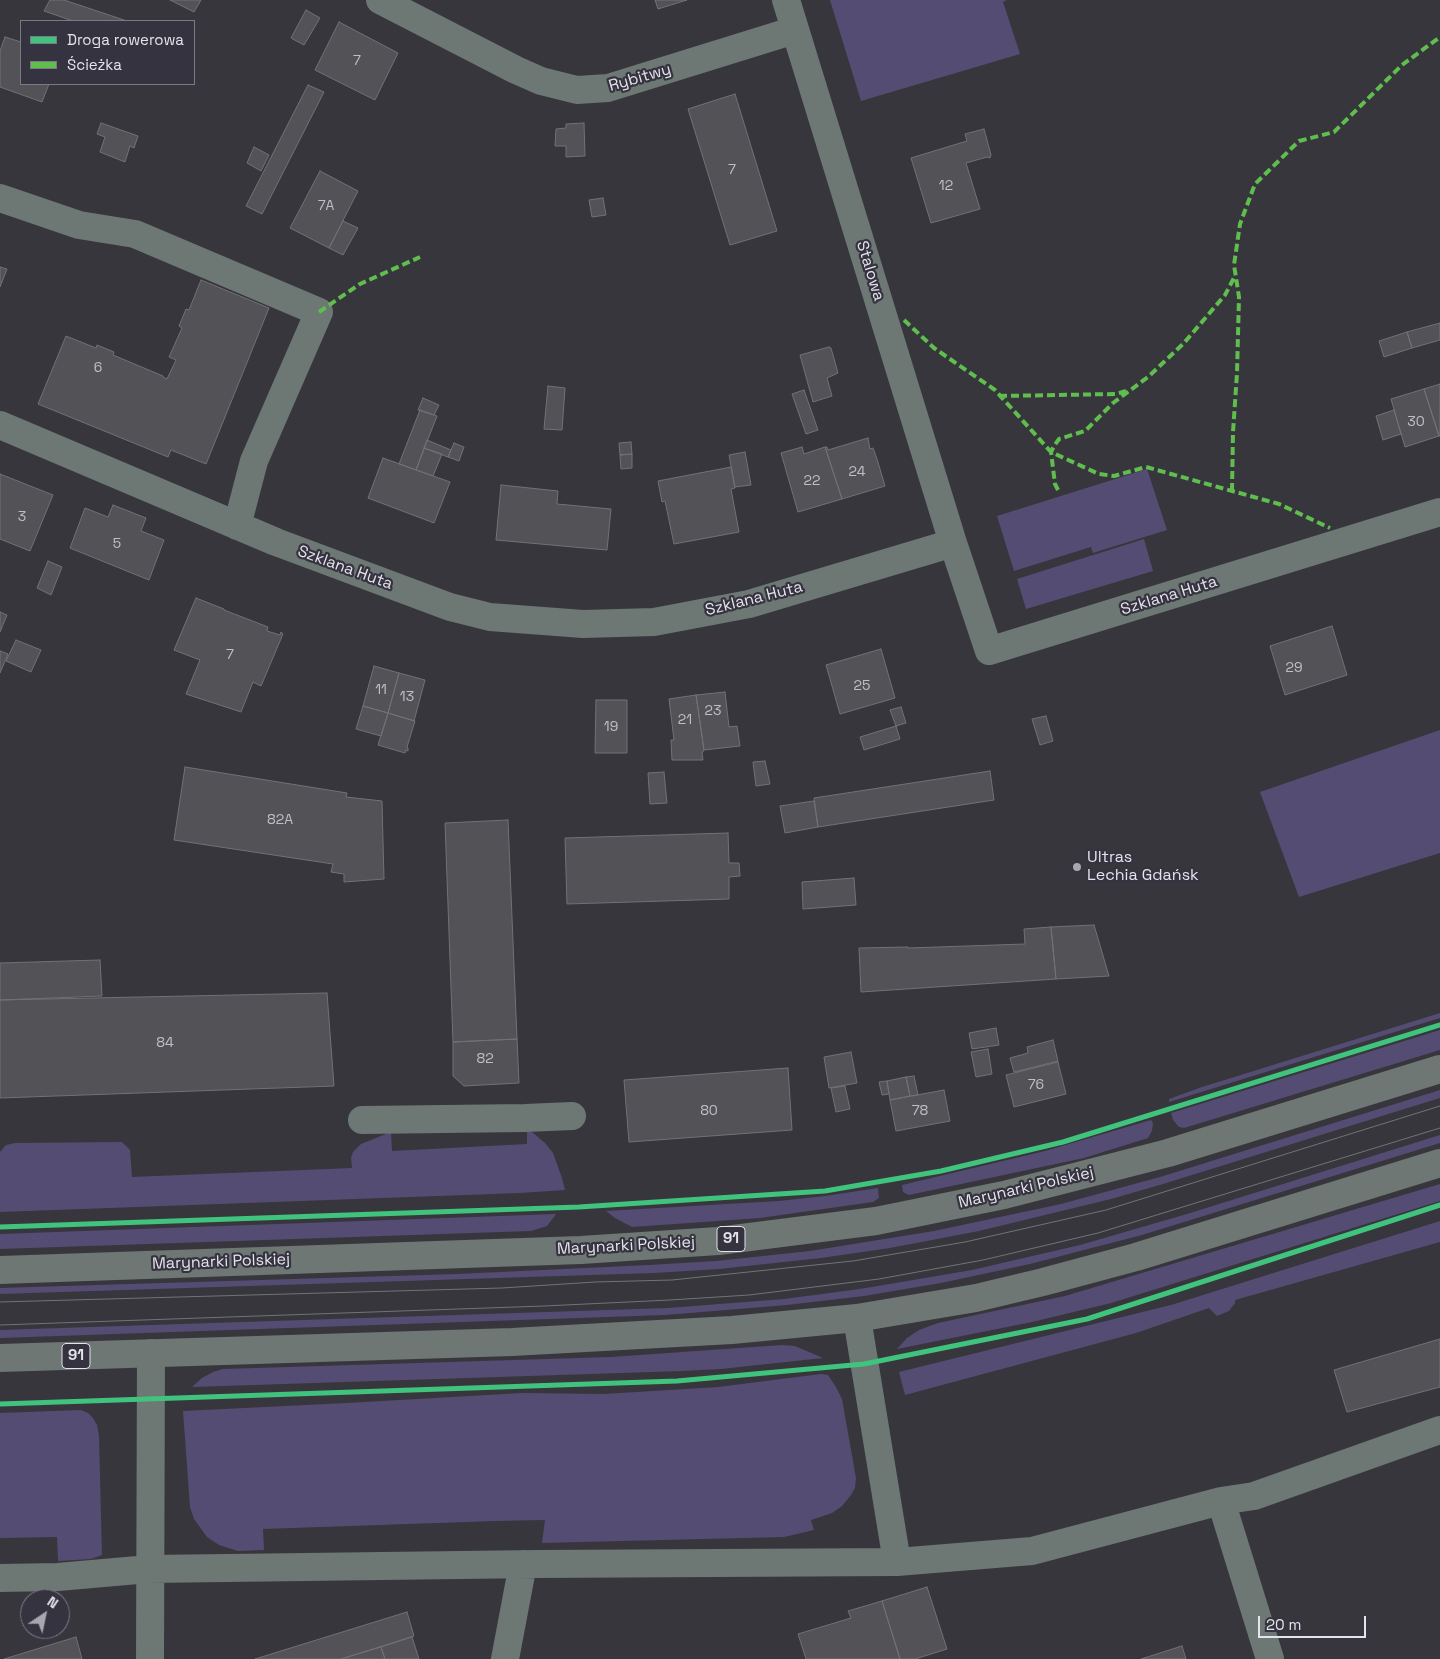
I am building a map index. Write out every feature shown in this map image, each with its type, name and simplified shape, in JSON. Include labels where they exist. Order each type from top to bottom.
[{"type":"main road","name":"Marynarki Polskiej","points":[[0,1270],[591,1249],[718,1241],[876,1220],[1004,1195],[1168,1153],[1440,1068]]},
{"type":"main road","name":"91","points":[[0,1358],[512,1342],[732,1330],[857,1318],[976,1298],[1043,1282],[1136,1257],[1440,1163]]},
{"type":"street","name":"Rybitwy","points":[[380,0],[516,70],[541,81],[577,90],[608,88],[796,30]]},
{"type":"street","name":"Stalowa","points":[[786,0],[953,543]]},
{"type":"street","points":[[0,198],[78,225],[135,234],[319,312],[254,461],[237,526]]},
{"type":"street","name":"Szklana Huta","points":[[0,425],[237,526],[450,607],[490,617],[583,624],[654,622],[749,604],[953,543],[989,651],[1440,512]]},
{"type":"street","points":[[362,1120],[572,1116]]},
{"type":"street","points":[[857,1318],[897,1562]]},
{"type":"street","points":[[150,1659],[149,1569],[152,1353]]},
{"type":"street","points":[[0,1578],[58,1577],[149,1569],[897,1562],[1032,1551],[1221,1501],[1254,1496],[1440,1430]]},
{"type":"street","points":[[1221,1501],[1270,1659]]},
{"type":"street","points":[[505,1659],[523,1564]]},
{"type":"shaded area","points":[[830,0],[1007,0],[1003,2],[1020,54],[861,101]]},
{"type":"shaded area","points":[[1147,469],[1167,530],[1093,553],[1091,547],[1014,571],[997,516]]},
{"type":"shaded area","points":[[1144,539],[1153,571],[1026,609],[1017,579]]},
{"type":"shaded area","points":[[1440,730],[1440,853],[1299,897],[1260,792]]},
{"type":"shaded area","points":[[1440,1013],[1440,1018],[1169,1102],[1169,1099],[1199,1088]]},
{"type":"shaded area","points":[[1440,1030],[1440,1050],[1184,1128],[1179,1127],[1173,1120],[1171,1113]]},
{"type":"shaded area","points":[[1440,1090],[1440,1098],[1111,1199],[979,1231],[890,1248],[821,1258],[719,1269],[654,1273],[0,1294],[0,1288],[457,1274],[716,1261],[810,1251],[934,1231],[1061,1204],[1160,1177]]},
{"type":"shaded area","points":[[1151,1120],[1153,1123],[1152,1131],[1148,1138],[1084,1158],[909,1195],[903,1192],[902,1185],[1045,1151]]},
{"type":"shaded area","points":[[527,1131],[532,1132],[545,1143],[553,1153],[565,1190],[0,1212],[0,1152],[6,1145],[15,1143],[122,1142],[130,1150],[132,1177],[352,1168],[351,1158],[353,1152],[361,1144],[391,1132],[392,1151],[527,1144]]},
{"type":"shaded area","points":[[1440,1135],[1440,1143],[1142,1235],[1030,1264],[941,1283],[864,1296],[787,1305],[665,1315],[0,1338],[0,1330],[668,1308],[784,1299],[860,1289],[972,1270],[1080,1245],[1187,1214]]},
{"type":"shaded area","points":[[1440,1184],[1440,1201],[1111,1303],[1032,1322],[897,1349],[907,1338],[919,1330],[938,1323],[1065,1296]]},
{"type":"shaded area","points":[[878,1188],[879,1198],[873,1202],[760,1218],[632,1227],[606,1211],[779,1201]]},
{"type":"shaded area","points":[[556,1214],[547,1226],[531,1231],[0,1249],[0,1234]]},
{"type":"shaded area","points":[[1440,1221],[1440,1242],[1235,1300],[1229,1311],[1217,1316],[1209,1308],[1136,1333],[905,1395],[899,1372],[1171,1305]]},
{"type":"shaded area","points":[[782,1345],[795,1346],[823,1358],[721,1369],[682,1371],[192,1387],[202,1378],[223,1369],[611,1357]]},
{"type":"shaded area","points":[[821,1374],[828,1375],[842,1399],[856,1478],[855,1488],[842,1506],[832,1513],[811,1520],[814,1530],[784,1537],[542,1543],[545,1520],[495,1521],[263,1529],[264,1550],[238,1551],[219,1545],[207,1537],[194,1519],[190,1507],[183,1411],[522,1393],[604,1394],[718,1387]]},
{"type":"shaded area","points":[[81,1410],[93,1418],[97,1425],[99,1436],[102,1555],[91,1559],[58,1561],[57,1537],[0,1538],[0,1413]]},
{"type":"building","points":[[50,0],[64,0],[124,20],[70,20],[44,11]]},
{"type":"building","points":[[170,0],[201,0],[194,12]]},
{"type":"building","points":[[655,0],[687,0],[658,9]]},
{"type":"building","points":[[306,10],[320,18],[304,45],[291,38]]},
{"type":"building","points":[[339,22],[398,53],[375,100],[315,70]]},
{"type":"building","points":[[5,37],[20,42],[20,85],[49,85],[42,102],[0,87],[0,51]]},
{"type":"building","points":[[308,85],[324,92],[262,214],[246,206]]},
{"type":"building","points":[[735,94],[777,231],[730,245],[688,109]]},
{"type":"building","points":[[101,123],[138,136],[134,148],[130,146],[125,162],[100,152],[105,137],[97,134]]},
{"type":"building","points":[[584,123],[585,156],[566,157],[566,146],[555,146],[556,129],[566,128],[566,124]]},
{"type":"building","points":[[984,129],[991,155],[990,158],[987,157],[966,163],[980,209],[931,223],[911,158],[967,141],[965,134]]},
{"type":"building","points":[[254,147],[269,155],[261,171],[247,163]]},
{"type":"building","points":[[320,171],[358,191],[329,248],[290,228]]},
{"type":"building","points":[[603,198],[606,215],[592,217],[589,200]]},
{"type":"building","points":[[343,221],[358,228],[343,255],[329,248]]},
{"type":"building","points":[[0,267],[7,269],[0,287]]},
{"type":"building","points":[[201,280],[269,308],[206,464],[171,450],[168,457],[38,404],[66,336],[96,348],[97,345],[114,352],[113,355],[167,379],[176,360],[169,357],[182,328],[179,326],[186,309],[189,310]]},
{"type":"building","points":[[1440,323],[1440,340],[1412,348],[1407,332]]},
{"type":"building","points":[[1407,332],[1412,348],[1384,357],[1379,341]]},
{"type":"building","points":[[831,348],[838,373],[827,378],[832,396],[813,402],[800,355]]},
{"type":"building","points":[[1440,384],[1440,436],[1439,436],[1424,389]]},
{"type":"building","points":[[548,386],[565,388],[562,430],[544,429]]},
{"type":"building","points":[[1424,389],[1439,436],[1405,447],[1391,399]]},
{"type":"building","points":[[804,390],[818,430],[806,434],[792,394]]},
{"type":"building","points":[[423,398],[439,405],[434,415],[418,410]]},
{"type":"building","points":[[420,410],[437,416],[416,470],[399,464]]},
{"type":"building","points":[[1394,410],[1401,434],[1383,440],[1376,416]]},
{"type":"building","points":[[868,438],[870,449],[873,448],[885,486],[842,499],[825,447],[828,450]]},
{"type":"building","points":[[427,440],[451,450],[448,457],[424,448]]},
{"type":"building","points":[[631,442],[632,454],[620,455],[619,443]]},
{"type":"building","points":[[454,443],[464,447],[459,461],[448,457]]},
{"type":"building","points":[[802,447],[804,454],[825,447],[842,499],[798,512],[781,453]]},
{"type":"building","points":[[424,448],[442,454],[433,476],[416,470]]},
{"type":"building","points":[[745,452],[751,485],[735,487],[729,455]]},
{"type":"building","points":[[632,454],[632,468],[621,469],[620,455]]},
{"type":"building","points":[[383,458],[450,482],[434,523],[368,498]]},
{"type":"building","points":[[731,467],[735,488],[731,489],[739,532],[674,544],[665,501],[662,502],[658,481]]},
{"type":"building","points":[[0,474],[53,495],[30,551],[0,539]]},
{"type":"building","points":[[501,485],[558,491],[557,504],[611,509],[607,550],[496,540]]},
{"type":"building","points":[[113,505],[146,518],[141,531],[164,540],[149,580],[70,548],[85,508],[108,517]]},
{"type":"building","points":[[48,561],[62,567],[51,595],[37,588]]},
{"type":"building","points":[[196,598],[268,627],[267,631],[280,635],[281,632],[283,634],[261,686],[253,682],[241,712],[186,694],[200,660],[174,650]]},
{"type":"building","points":[[0,612],[7,615],[0,632]]},
{"type":"building","points":[[1332,626],[1347,675],[1285,695],[1270,646]]},
{"type":"building","points":[[16,640],[41,650],[31,672],[6,661]]},
{"type":"building","points":[[881,649],[895,698],[840,714],[826,665]]},
{"type":"building","points":[[0,651],[8,654],[0,673]]},
{"type":"building","points":[[374,666],[399,673],[388,713],[363,706]]},
{"type":"building","points":[[399,673],[425,680],[414,721],[388,713]]},
{"type":"building","points":[[725,692],[729,727],[737,726],[740,746],[704,750],[696,695]]},
{"type":"building","points":[[696,695],[704,750],[702,753],[703,760],[672,760],[671,740],[674,740],[669,699]]},
{"type":"building","points":[[596,700],[627,700],[627,753],[595,753]]},
{"type":"building","points":[[363,706],[388,713],[381,736],[356,729]]},
{"type":"building","points":[[901,707],[906,723],[896,726],[890,710]]},
{"type":"building","points":[[388,713],[415,721],[407,747],[408,751],[406,750],[405,753],[378,745]]},
{"type":"building","points":[[1046,716],[1053,741],[1040,745],[1032,719]]},
{"type":"building","points":[[896,726],[900,739],[864,750],[860,737]]},
{"type":"building","points":[[765,761],[770,784],[756,786],[753,762]]},
{"type":"building","points":[[185,767],[347,793],[346,797],[382,801],[384,879],[344,882],[344,874],[331,872],[333,864],[174,840]]},
{"type":"building","points":[[990,771],[994,800],[818,827],[814,798]]},
{"type":"building","points":[[664,772],[667,803],[650,804],[648,773]]},
{"type":"building","points":[[814,801],[818,827],[785,833],[780,806]]},
{"type":"building","points":[[508,820],[517,1039],[453,1042],[445,823]]},
{"type":"building","points":[[728,833],[729,863],[739,863],[740,876],[729,877],[729,899],[567,904],[565,838]]},
{"type":"building","points":[[854,878],[856,905],[803,909],[802,882]]},
{"type":"building","points":[[1094,925],[1109,976],[1056,979],[1051,927]]},
{"type":"building","points":[[1051,927],[1056,979],[861,992],[859,948],[1025,944],[1024,929]]},
{"type":"building","points":[[100,960],[102,996],[0,1000],[0,963]]},
{"type":"building","points":[[327,993],[334,1086],[0,1098],[0,1000]]},
{"type":"building","points":[[996,1028],[999,1045],[972,1049],[969,1033]]},
{"type":"building","points":[[517,1039],[519,1083],[464,1086],[453,1076],[453,1042]]},
{"type":"building","points":[[1053,1040],[1058,1061],[1014,1072],[1010,1058],[1028,1053],[1027,1047]]},
{"type":"building","points":[[988,1049],[992,1074],[976,1077],[971,1052]]},
{"type":"building","points":[[851,1052],[857,1083],[829,1088],[824,1057]]},
{"type":"building","points":[[1058,1062],[1066,1094],[1014,1107],[1006,1075]]},
{"type":"building","points":[[788,1068],[792,1130],[629,1142],[624,1080]]},
{"type":"building","points":[[914,1076],[918,1095],[910,1096],[906,1077]]},
{"type":"building","points":[[906,1077],[910,1096],[890,1100],[887,1081]]},
{"type":"building","points":[[887,1081],[889,1094],[882,1095],[879,1082]]},
{"type":"building","points":[[845,1086],[850,1109],[836,1112],[831,1088]]},
{"type":"building","points":[[944,1090],[950,1121],[896,1131],[890,1100]]},
{"type":"building","points":[[1440,1339],[1440,1387],[1347,1412],[1334,1370]]},
{"type":"building","points":[[927,1587],[947,1649],[915,1659],[900,1659],[882,1601]]},
{"type":"building","points":[[882,1601],[900,1659],[806,1659],[798,1634],[851,1618],[848,1611]]},
{"type":"building","points":[[407,1612],[414,1636],[341,1659],[255,1659]]},
{"type":"building","points":[[76,1637],[82,1659],[4,1659],[70,1639]]},
{"type":"building","points":[[412,1637],[419,1659],[385,1659],[381,1647]]},
{"type":"building","points":[[1182,1646],[1186,1659],[1141,1659]]},
{"type":"building","points":[[381,1647],[385,1659],[341,1659]]},
{"type":"tram line","points":[[0,1302],[502,1288],[595,1282],[672,1280],[853,1261],[965,1242],[1106,1210],[1440,1106]]},
{"type":"tram line","points":[[0,1325],[670,1300],[749,1295],[879,1279],[983,1260],[1098,1233],[1440,1128]]},
{"type":"marked path","points":[[1232,491],[1239,297],[1234,265],[1240,224],[1255,184],[1299,141],[1334,132],[1402,65],[1440,37]]},
{"type":"marked path","points":[[319,312],[360,284],[420,257]]},
{"type":"marked path","points":[[1058,490],[1055,484],[1051,452],[1059,439],[1085,431],[1113,403],[1148,377],[1184,343],[1225,295],[1235,276]]},
{"type":"marked path","points":[[904,320],[934,348],[995,390],[1051,452],[1099,474],[1114,476],[1146,467],[1279,504],[1330,528]]},
{"type":"marked path","points":[[999,396],[1116,394],[1126,391]]},
{"type":"cycle path","points":[[0,1227],[579,1207],[825,1191],[941,1171],[1063,1142],[1440,1025]]},
{"type":"cycle path","points":[[0,1404],[677,1381],[864,1364],[1087,1319],[1440,1205]]},
{"type":"place","name":"Ultras Lechia Gdańsk","points":[[1077,867]]}]
